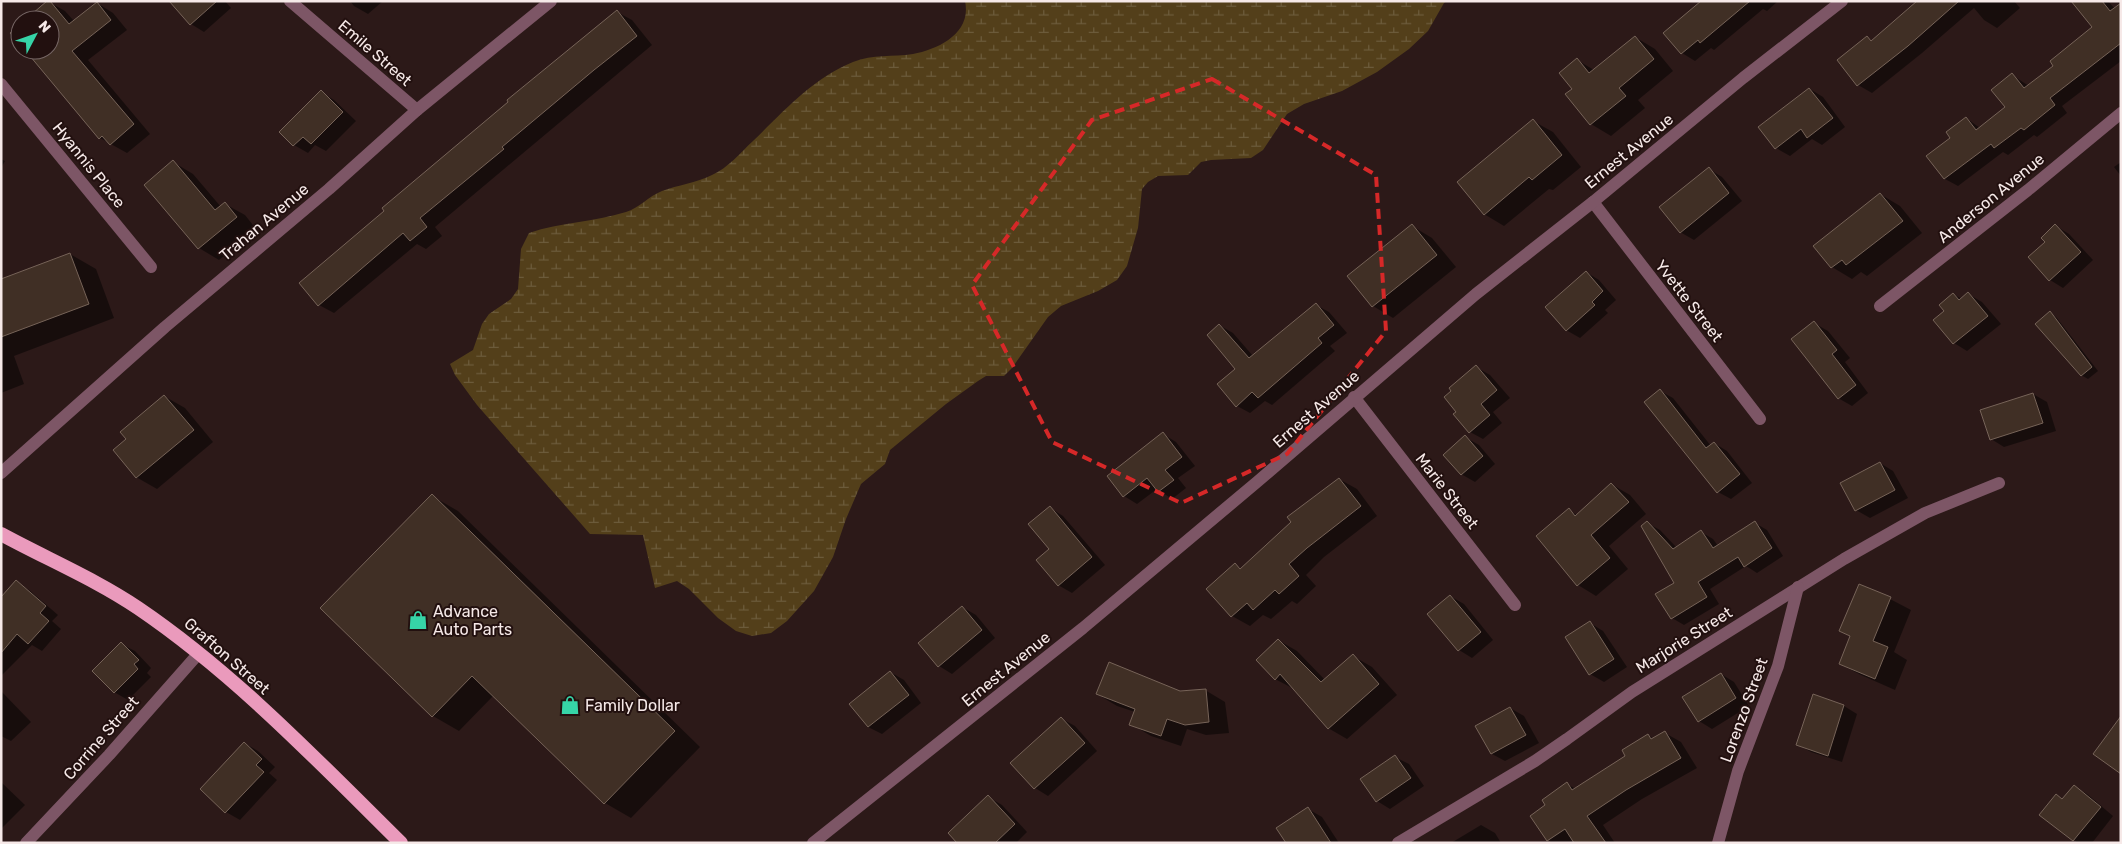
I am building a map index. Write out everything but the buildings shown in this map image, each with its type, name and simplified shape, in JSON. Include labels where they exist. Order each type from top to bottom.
[{"type":"highway","name":"Grafton Street","points":[[1,534],[111,591],[162,624],[252,700],[395,841]]},
{"type":"street","name":"Emile Street","points":[[290,1],[417,110]]},
{"type":"street","name":"Trahan Avenue","points":[[1,473],[172,320],[322,194],[417,110],[551,1]]},
{"type":"street","name":"Ernest Avenue","points":[[813,843],[1075,634],[1245,493],[1354,397],[1476,294],[1593,202],[1743,78],[1842,1]]},
{"type":"street","name":"Hyannis Place","points":[[1,84],[151,267]]},
{"type":"street","name":"Anderson Avenue","points":[[1880,306],[2028,190],[2121,113]]},
{"type":"street","name":"Yvette Street","points":[[1593,202],[1760,420]]},
{"type":"street","name":"Marie Street","points":[[1354,397],[1514,605]]},
{"type":"street","name":"Marjorie Street","points":[[1398,843],[1568,740],[1632,692],[1798,587],[1904,524],[1999,483]]},
{"type":"street","name":"Lorenzo Street","points":[[1718,843],[1738,771],[1778,666],[1798,587]]},
{"type":"street","name":"Corrine Street","points":[[26,843],[109,755],[198,653]]},
{"type":"highlighted area","points":[[1212,79],[1376,175],[1386,331],[1287,454],[1181,503],[1052,442],[972,285],[1092,120]]},
{"type":"green space","points":[[965,1],[1447,1],[1428,31],[1409,49],[1377,72],[1342,91],[1304,104],[1287,114],[1263,150],[1251,158],[1201,162],[1188,175],[1158,176],[1148,182],[1142,189],[1138,228],[1127,266],[1117,280],[1098,291],[1061,306],[1048,317],[1012,368],[1004,376],[986,376],[978,381],[946,404],[890,450],[885,464],[861,484],[833,557],[814,591],[787,621],[771,633],[752,636],[736,631],[718,618],[689,589],[677,581],[655,588],[643,535],[590,534],[477,405],[455,375],[450,364],[473,350],[482,324],[489,314],[511,299],[518,289],[521,249],[529,233],[553,226],[626,212],[662,191],[706,178],[718,172],[734,160],[799,97],[824,77],[861,59],[923,52],[951,38],[963,22],[966,12]]},
{"type":"place","name":"Advance Auto Parts","points":[[418,620]]},
{"type":"place","name":"Family Dollar","points":[[570,705]]}]
